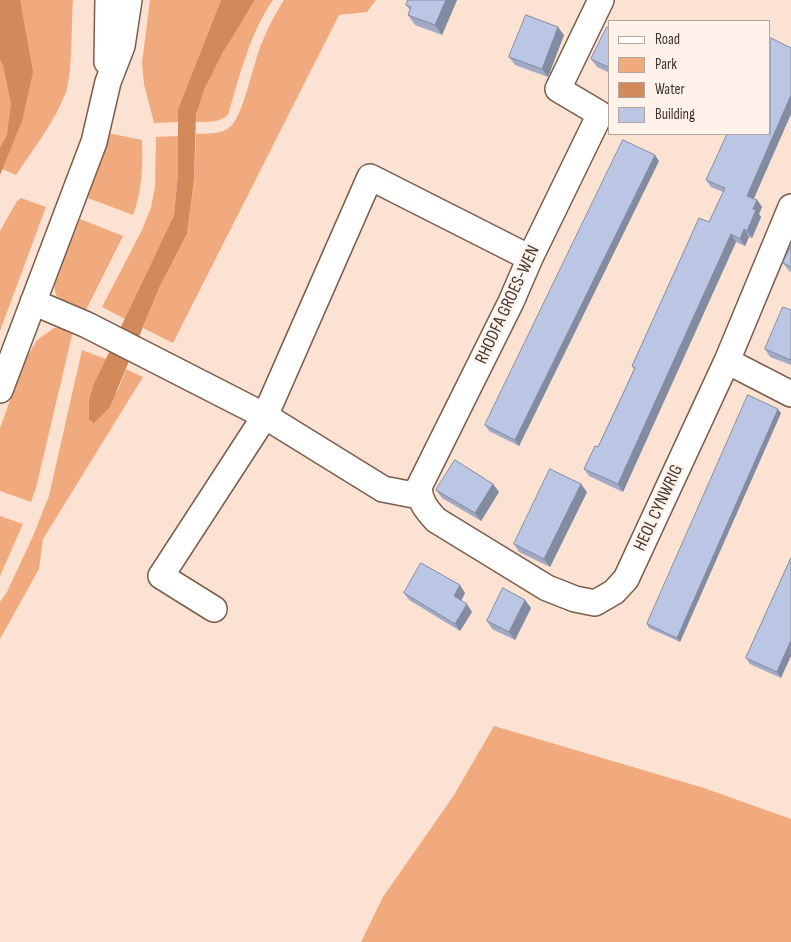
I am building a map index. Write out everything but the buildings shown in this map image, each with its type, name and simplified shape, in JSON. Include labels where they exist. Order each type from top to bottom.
[{"type":"street","points":[[108,0],[108,82]]},
{"type":"street","points":[[0,390],[94,142],[108,82],[122,46],[129,0]]},
{"type":"street","name":"RHODFA GROES-WEN","points":[[420,496],[419,487],[512,302],[530,258],[605,115],[558,89],[601,0]]},
{"type":"street","points":[[214,609],[161,576],[265,416],[370,177],[530,258]]},
{"type":"street","name":"HEOL CYNWRIG","points":[[420,496],[423,506],[436,520],[547,588],[575,599],[595,603],[614,592],[626,579],[727,361],[791,207]]},
{"type":"street","points":[[33,302],[86,325],[265,416],[383,489],[420,496]]},
{"type":"street","points":[[727,361],[791,394]]},
{"type":"green space","points":[[0,0],[73,0],[71,59],[66,92],[50,125],[16,175],[0,168]]},
{"type":"green space","points":[[150,0],[221,0],[178,109],[178,122],[154,123],[144,84],[142,63]]},
{"type":"green space","points":[[255,0],[273,0],[251,41],[228,115],[217,121],[196,122],[198,109],[210,77]]},
{"type":"green space","points":[[284,0],[376,0],[367,12],[339,15],[173,343],[143,328],[160,286],[187,234],[194,181],[196,134],[215,133],[224,130],[232,125],[236,119],[263,39]]},
{"type":"green space","points":[[108,133],[142,140],[141,178],[133,215],[88,198]]},
{"type":"green space","points":[[179,136],[174,215],[125,319],[102,307],[142,230],[151,208],[155,187],[156,137]]},
{"type":"green space","points":[[21,198],[46,207],[0,331],[0,231],[17,201]]},
{"type":"green space","points":[[80,219],[123,236],[83,316],[59,300],[54,283]]},
{"type":"green space","points":[[65,327],[73,331],[36,488],[31,502],[0,491],[0,428],[24,362],[37,340],[54,328]]},
{"type":"green space","points":[[82,350],[106,359],[93,388],[89,420],[95,422],[118,390],[126,369],[143,377],[43,539],[39,569],[0,639],[0,602],[7,592],[33,536],[49,496]]},
{"type":"green space","points":[[0,516],[23,524],[0,576]]},
{"type":"green space","points":[[494,726],[704,788],[791,819],[791,942],[361,942],[383,897],[454,795]]},
{"type":"water","points":[[0,0],[20,0],[33,72],[22,121],[0,175],[0,148],[7,135],[11,103],[0,59]]},
{"type":"water","points":[[221,0],[255,0],[222,54],[204,90],[196,115],[194,180],[187,234],[160,286],[110,407],[94,423],[89,420],[89,401],[93,386],[174,215],[178,174],[178,109]]}]
